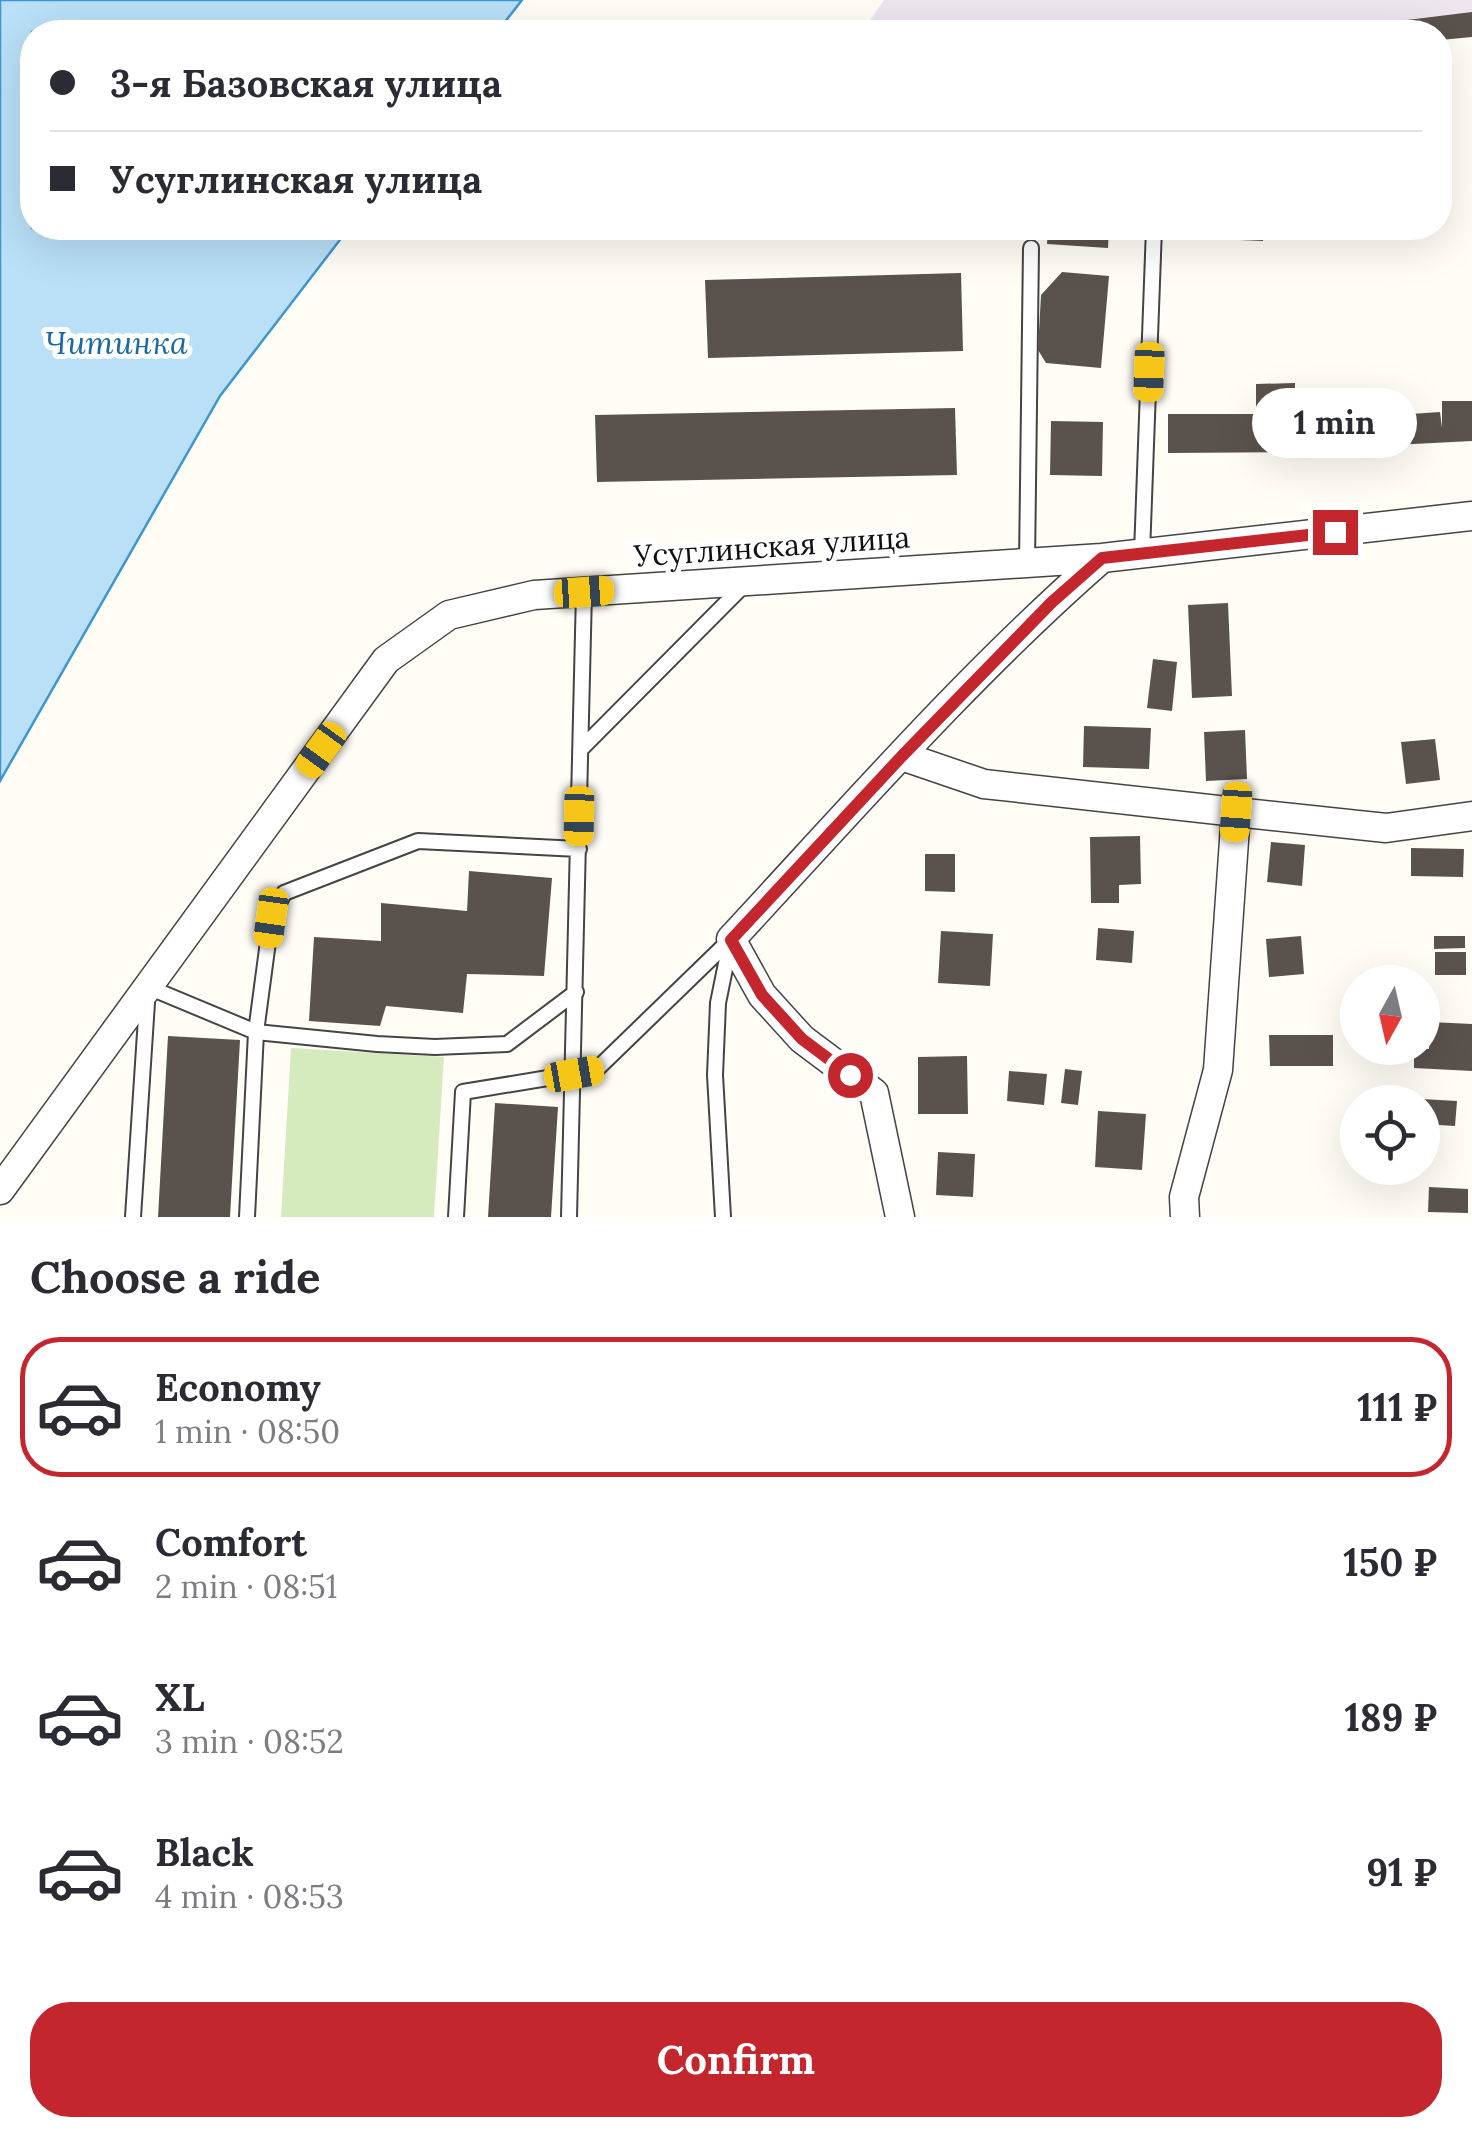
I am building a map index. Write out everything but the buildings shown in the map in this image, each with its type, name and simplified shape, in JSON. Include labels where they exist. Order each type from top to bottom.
[{"type":"street","name":"Усуглинская улица","points":[[0,1190],[386,660],[449,615],[534,595],[1102,558],[1472,516]]},
{"type":"street","points":[[900,1217],[874,1093],[802,1039],[762,995],[731,940],[902,756],[1052,602],[1102,558]]},
{"type":"street","points":[[902,756],[984,784],[1386,828],[1472,816]]},
{"type":"street","points":[[1184,1217],[1184,1197],[1218,1070],[1236,812]]},
{"type":"lane","points":[[1142,554],[1154,240]]},
{"type":"lane","points":[[1026,563],[1031,248]]},
{"type":"lane","points":[[581,749],[748,581]]},
{"type":"lane","points":[[569,1217],[584,592]]},
{"type":"lane","points":[[246,1217],[256,1032],[271,918],[284,894],[418,840],[578,849]]},
{"type":"lane","points":[[456,1217],[463,1092],[596,1070],[731,940]]},
{"type":"lane","points":[[723,1217],[715,1075],[718,1003],[731,940]]},
{"type":"lane","points":[[133,1217],[148,987],[256,1032],[435,1047],[507,1044],[576,992]]},
{"type":"shaded area","points":[[884,0],[1472,0],[1472,16],[1428,20],[870,20]]},
{"type":"green space","points":[[291,1048],[444,1057],[434,1217],[281,1217]]},
{"type":"water","name":"Читинка","points":[[0,0],[522,0],[506,20],[20,20],[20,240],[340,240],[220,396],[0,781]]},
{"type":"route","points":[[850,1075],[802,1039],[762,995],[731,940],[902,756],[1052,602],[1102,558],[1335,532]]}]
